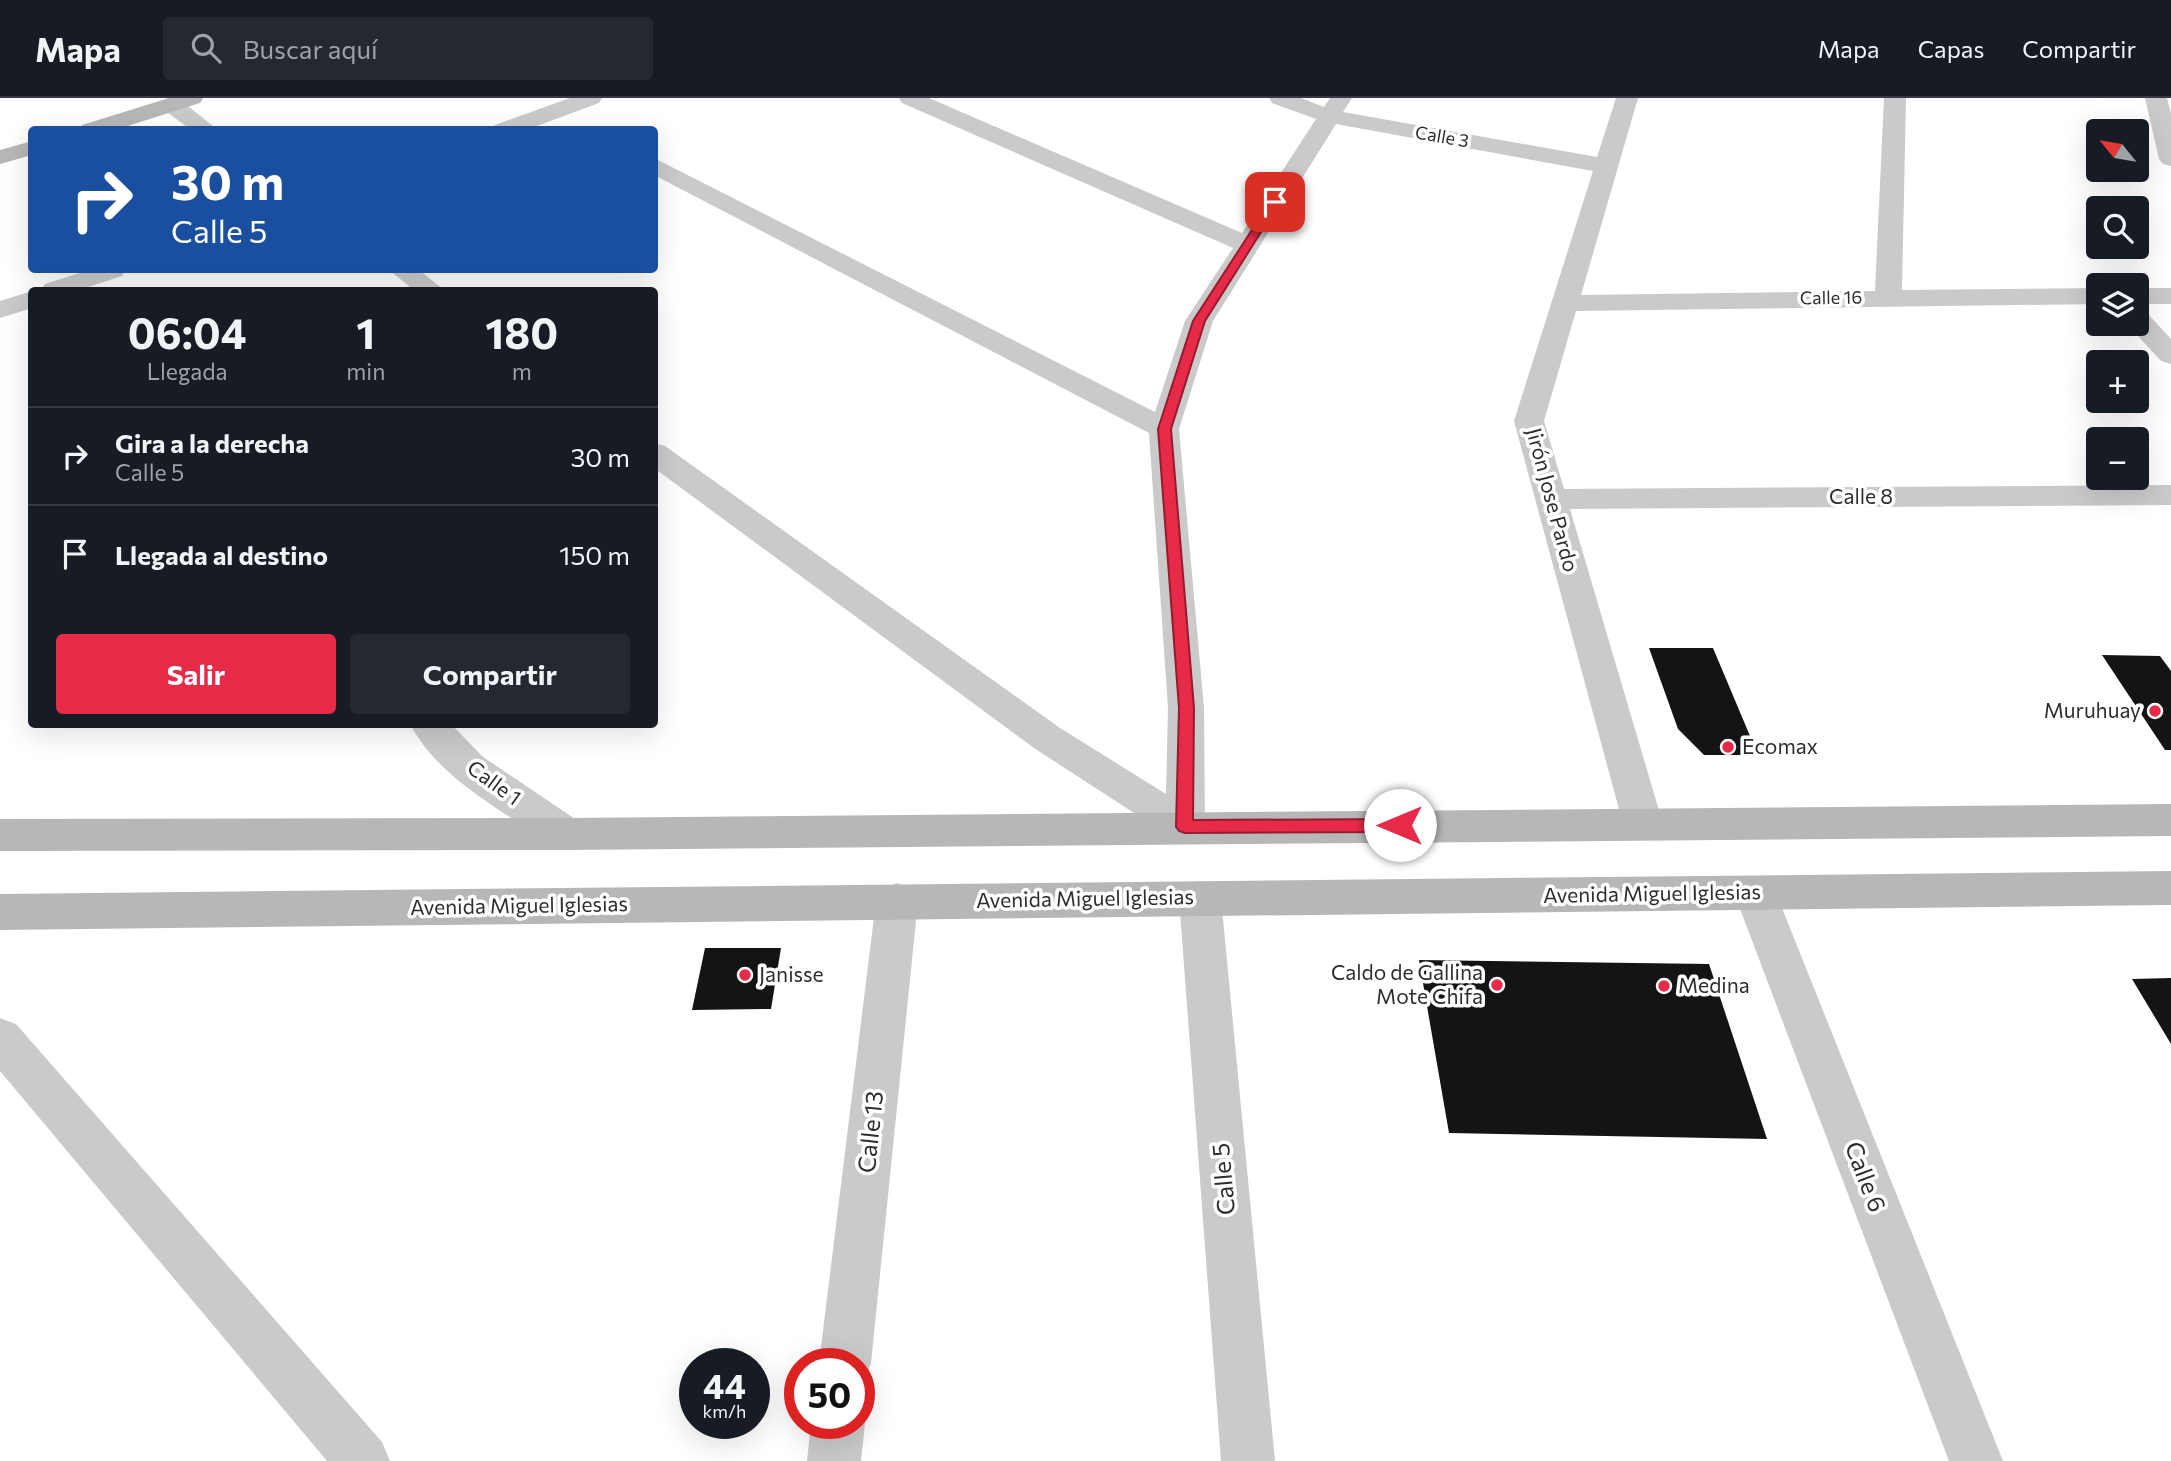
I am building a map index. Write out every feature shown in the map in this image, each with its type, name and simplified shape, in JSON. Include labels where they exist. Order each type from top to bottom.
[{"type":"main road","points":[[103,126],[182,101]]},
{"type":"main road","points":[[0,157],[28,149]]},
{"type":"main road","points":[[0,835],[567,834],[2171,820]]},
{"type":"main road","name":"Avenida Miguel Iglesias","points":[[0,912],[2171,888]]},
{"type":"street","points":[[514,126],[591,98]]},
{"type":"street","points":[[910,98],[1247,245]]},
{"type":"street","name":"Calle 3","points":[[1280,98],[1335,107],[1606,166]]},
{"type":"street","name":"Jirón Jose Pardo","points":[[1627,98],[1529,421],[1643,824]]},
{"type":"street","points":[[1888,297],[1895,98]]},
{"type":"street","points":[[2156,98],[2171,159]]},
{"type":"street","points":[[182,101],[204,126]]},
{"type":"street","points":[[1185,827],[1186,708],[1164,429],[1199,321],[1335,107]]},
{"type":"street","points":[[552,112],[574,124]]},
{"type":"street","points":[[658,167],[1164,429]]},
{"type":"street","points":[[63,287],[104,273]]},
{"type":"street","points":[[406,273],[427,287]]},
{"type":"street","name":"Calle 16","points":[[1565,303],[2086,296]]},
{"type":"street","points":[[2149,296],[2171,296]]},
{"type":"street","points":[[2149,332],[2171,355]]},
{"type":"street","points":[[658,456],[1047,738],[1185,827]]},
{"type":"street","name":"Calle 8","points":[[1551,499],[2171,495]]},
{"type":"street","name":"Calle 1","points":[[432,728],[469,768],[567,834]]},
{"type":"street","name":"Calle 6","points":[[1755,893],[1976,1461]]},
{"type":"street","name":"Calle 5","points":[[1200,898],[1248,1461]]},
{"type":"street","name":"Calle 13","points":[[847,1348],[897,901]]},
{"type":"street","points":[[0,1038],[363,1461]]},
{"type":"street","points":[[834,1461],[836,1439]]},
{"type":"building","points":[[1649,648],[1713,648],[1758,755],[1704,755],[1678,729]]},
{"type":"building","name":"Muruhuay","points":[[2102,655],[2160,656],[2171,671],[2171,750],[2165,750]]},
{"type":"building","points":[[705,948],[781,948],[771,1009],[692,1010]]},
{"type":"building","points":[[1419,960],[1709,964],[1767,1139],[1449,1133]]},
{"type":"building","points":[[2171,978],[2171,1044],[2132,979]]},
{"type":"place","name":"Muruhuay","points":[[2155,711]]},
{"type":"place","name":"Ecomax","points":[[1728,747]]},
{"type":"place","name":"Janisse","points":[[745,975]]},
{"type":"place","name":"Caldo de Gallina Mote Chifa","points":[[1497,985]]},
{"type":"place","name":"Medina","points":[[1664,986]]},
{"type":"route","points":[[1275,202],[1199,321],[1164,429],[1186,708],[1185,827],[1400,825]]}]
